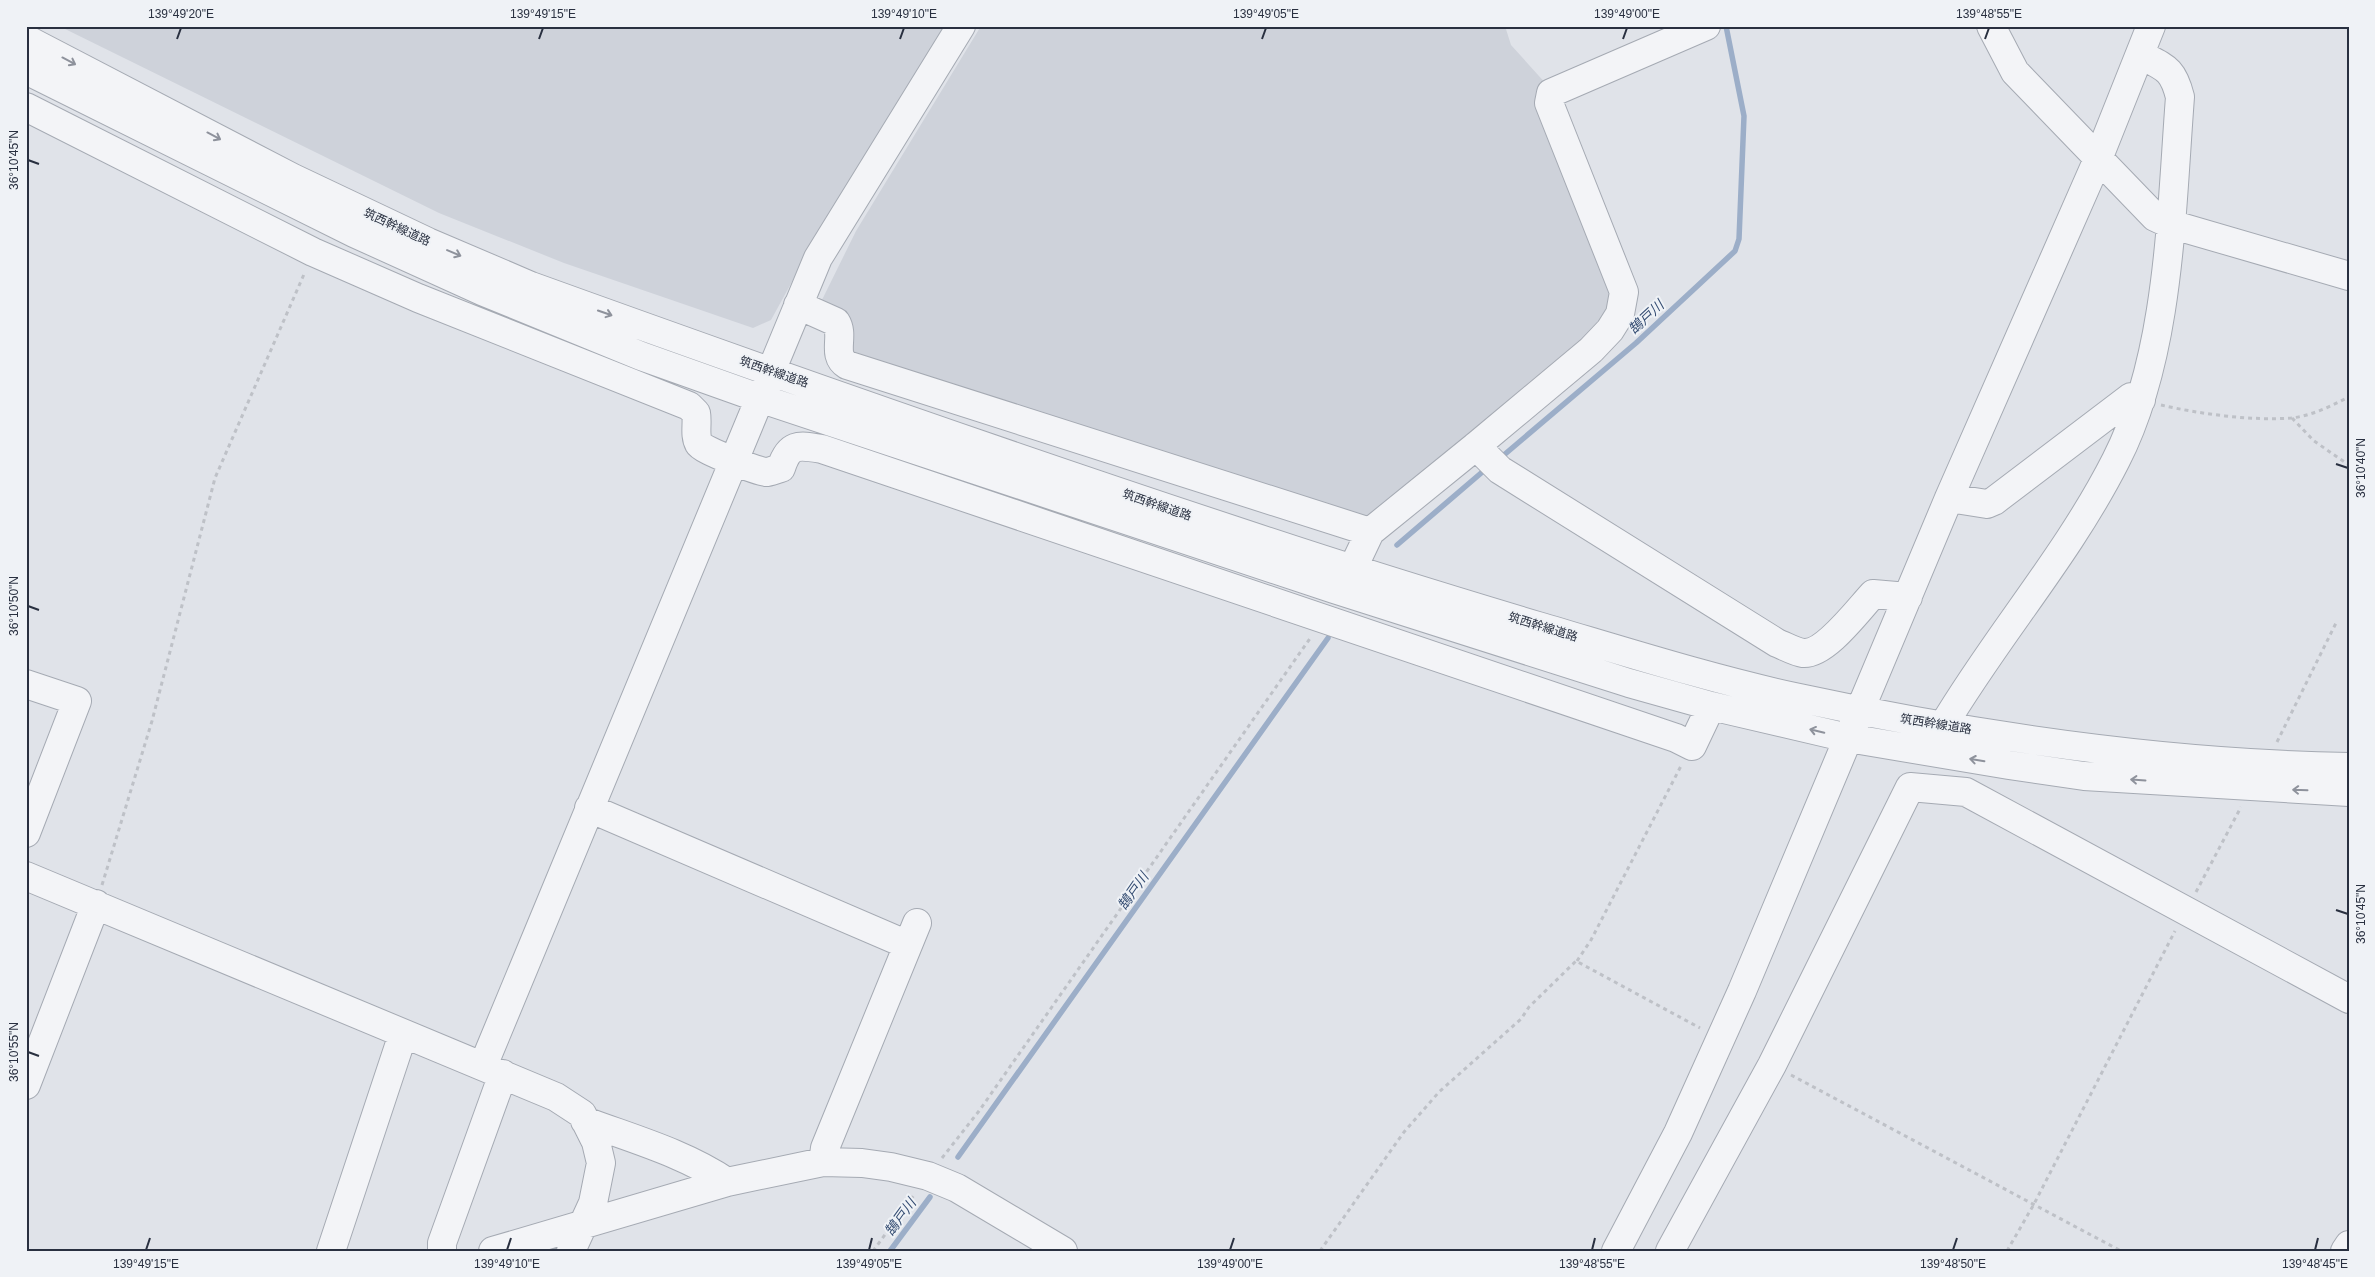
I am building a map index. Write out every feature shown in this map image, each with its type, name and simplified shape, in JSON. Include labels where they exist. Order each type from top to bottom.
[{"type":"street","points":[[442,1251],[442,1243],[493,1070],[589,808],[770,371],[829,239],[961,26]]},
{"type":"street","points":[[1352,570],[1370,532],[1591,350],[1610,330],[1620,314],[1624,292],[1549,102],[1551,93],[1706,26]]},
{"type":"street","points":[[1991,26],[2015,72],[2155,217],[2170,224],[2349,276]]},
{"type":"street","points":[[1616,1251],[1678,1133],[1721,1040],[1949,498],[2098,159],[2151,26]]},
{"type":"street","name":"筑西幹線道路","points":[[26,39],[293,178],[428,242],[531,286],[1182,514],[1352,570],[1677,666],[1791,696],[1861,711],[1943,726],[2108,750],[2270,764],[2349,767]]},
{"type":"street","points":[[1943,726],[2092,505],[2117,458],[2141,400],[2162,299],[2180,98],[2175,79],[2164,66],[2141,55]]},
{"type":"street","name":"筑西幹線道路","points":[[26,70],[354,234],[614,345],[759,398],[1334,590],[1629,683],[1712,706],[1848,738],[1922,752],[2084,776],[2349,792]]},
{"type":"street","points":[[26,107],[313,252],[418,298],[689,406],[696,413],[696,434],[699,444],[705,450],[734,461],[766,472],[781,468],[786,454],[792,448],[802,446],[822,449],[1322,617],[1676,738],[1692,746],[1712,706]]},
{"type":"street","points":[[798,305],[836,322],[839,327],[838,345],[840,358],[847,365],[1370,532]]},
{"type":"street","points":[[1949,498],[1987,504],[1994,502],[2131,397],[2141,400]]},
{"type":"street","points":[[1476,446],[1500,470],[1777,643],[1803,653],[1818,648],[1830,641],[1873,594],[1908,597]]},
{"type":"street","points":[[1322,617],[1334,590]]},
{"type":"street","points":[[26,684],[77,701],[26,833]]},
{"type":"street","points":[[1670,1251],[1772,1065],[1910,787],[1966,792],[2349,999]]},
{"type":"street","points":[[589,808],[913,934],[825,1148],[823,1162]]},
{"type":"street","points":[[26,876],[493,1070],[556,1097],[582,1114],[596,1142],[601,1163],[593,1203],[571,1251]]},
{"type":"street","points":[[26,1085],[96,904]]},
{"type":"street","points":[[331,1251],[403,1034]]},
{"type":"street","points":[[585,1121],[651,1144],[710,1170],[727,1182]]},
{"type":"street","points":[[493,1251],[583,1222],[727,1182],[823,1162],[862,1163],[928,1176],[957,1188],[1063,1251]]},
{"type":"street","points":[[2345,1251],[2349,1244]]},
{"type":"path","points":[[96,904],[152,722],[215,478],[313,252]]},
{"type":"path","points":[[2141,400],[2194,412],[2292,418],[2326,409],[2349,397]]},
{"type":"path","points":[[2292,418],[2314,441],[2349,465]]},
{"type":"path","points":[[873,1251],[985,1103],[1313,634],[1322,617]]},
{"type":"path","points":[[2270,764],[2280,732],[2336,623]]},
{"type":"path","points":[[1320,1251],[1404,1132],[1439,1092],[1521,1019],[1529,1007],[1576,961],[1591,940],[1692,746]]},
{"type":"path","points":[[2006,1251],[2034,1204],[2241,807],[2244,787]]},
{"type":"path","points":[[1576,961],[1721,1040]]},
{"type":"path","points":[[1772,1065],[2121,1251]]},
{"type":"shaded area","points":[[59,26],[953,26],[822,227],[771,320],[753,328],[564,263],[439,213]]},
{"type":"shaded area","points":[[981,26],[1505,26],[1511,45],[1548,86],[1617,289],[1612,317],[1372,520],[846,357],[819,306],[856,231]]},
{"type":"waterway","name":"鵠戸川","points":[[1498,460],[1636,343],[1735,251],[1739,239],[1744,116],[1726,26]]},
{"type":"waterway","name":"鵠戸川","points":[[1397,545],[1487,468]]},
{"type":"waterway","name":"鵠戸川","points":[[958,1157],[1328,638]]},
{"type":"waterway","name":"鵠戸川","points":[[890,1251],[930,1197]]}]
